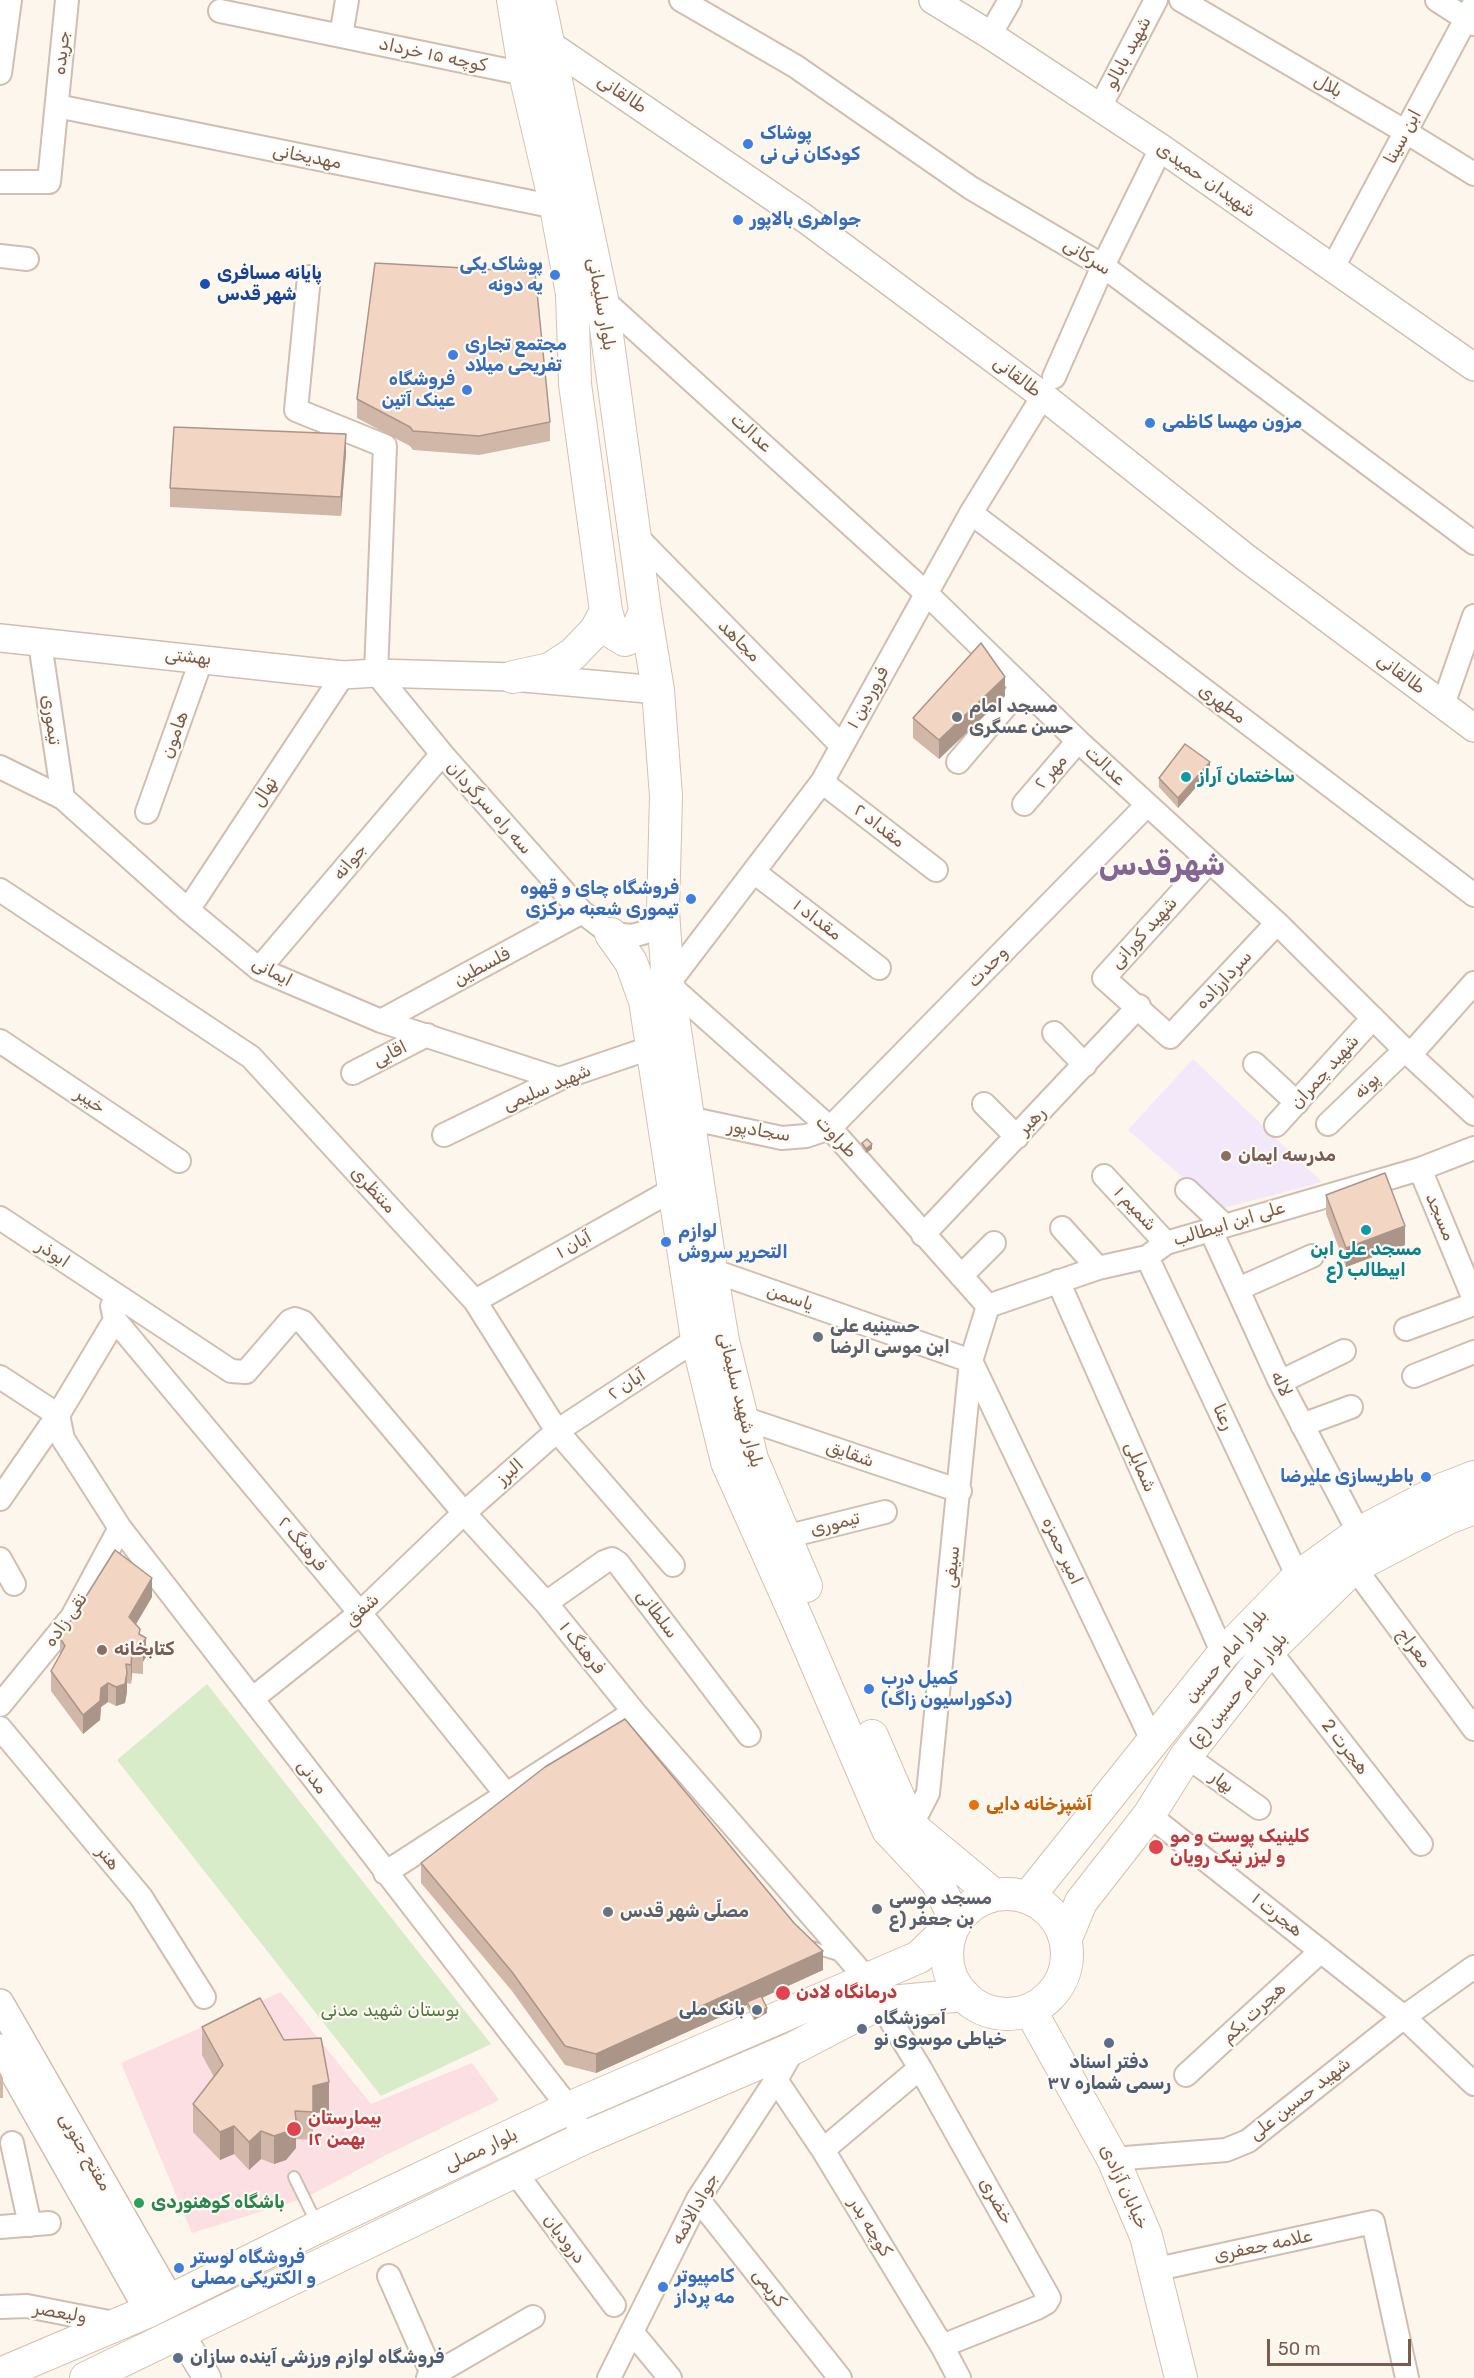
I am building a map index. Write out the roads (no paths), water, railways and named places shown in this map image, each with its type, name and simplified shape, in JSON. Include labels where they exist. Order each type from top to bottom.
[{"type":"main road","name":"بلوار سلیمانی","points":[[513,0],[525,74],[556,207],[572,294],[575,384],[606,611],[612,632],[625,640],[634,636],[645,611],[636,537],[602,299],[539,0]]},
{"type":"main road","points":[[513,677],[550,669],[573,654],[596,630],[606,611]]},
{"type":"main road","points":[[645,611],[658,690],[666,796],[663,911]]},
{"type":"main road","name":"بلوار شهید سلیمانی","points":[[663,911],[668,984],[711,1270],[723,1341],[752,1459],[911,1826],[994,1895]]},
{"type":"main road","name":"بلوار شهید سلیمانی","points":[[611,934],[631,962],[645,1001],[697,1339],[727,1462],[808,1642],[888,1830],[937,1881],[957,1921]]},
{"type":"main road","name":"بلوار امام حسین","points":[[1029,1896],[1223,1654],[1298,1577],[1359,1533],[1443,1489],[1474,1477]]},
{"type":"main road","name":"بلوار امام حسین (ع)","points":[[1066,1938],[1081,1902],[1149,1815],[1186,1756],[1269,1650],[1354,1567],[1448,1518],[1474,1508]]},
{"type":"main road","points":[[994,1895],[1029,1896],[1048,1909],[1061,1925],[1066,1938],[1067,1964],[1060,1983],[1048,1999],[1030,2010],[1013,2014],[995,2013],[978,2007],[964,1995],[952,1979],[947,1960],[949,1940],[957,1921],[967,1909],[980,1900],[994,1895]]},
{"type":"main road","name":"بلوار مصلی","points":[[0,2374],[160,2306],[318,2227],[569,2108],[919,1957],[957,1921]]},
{"type":"main road","name":"بلوار مصلی","points":[[865,1980],[964,1995]]},
{"type":"main road","name":"بلوار مصلی","points":[[86,2378],[584,2138],[794,2048],[865,1980]]},
{"type":"main road","name":"خیابان آزادی","points":[[1030,2010],[1113,2159],[1146,2236],[1181,2378]]},
{"type":"main road","points":[[160,2306],[179,2334]]},
{"type":"street","points":[[0,74],[10,0]]},
{"type":"street","name":"جریده","points":[[0,182],[49,182],[67,0]]},
{"type":"street","points":[[341,36],[347,0]]},
{"type":"street","name":"سرکانی","points":[[681,0],[795,66],[971,188],[1103,266],[1474,543]]},
{"type":"street","name":"شهیدان حمیدی","points":[[933,0],[1100,107],[1332,269],[1472,361]]},
{"type":"street","points":[[990,35],[1010,0]]},
{"type":"street","name":"شهید بابالو","points":[[1100,107],[1156,0]]},
{"type":"street","name":"بلال","points":[[1181,0],[1474,174]]},
{"type":"street","points":[[1437,0],[1471,16]]},
{"type":"street","name":"کوچه ۱۵ خرداد","points":[[220,11],[525,74]]},
{"type":"street","name":"ابن سینا","points":[[1332,269],[1471,16]]},
{"type":"street","name":"طالقانی","points":[[547,43],[1049,387],[1245,557],[1474,728]]},
{"type":"street","name":"مهدیخانی","points":[[57,106],[556,207]]},
{"type":"street","name":"فروردین ۱","points":[[668,984],[822,782],[971,513],[1049,387],[1103,266],[1161,148]]},
{"type":"street","points":[[0,256],[27,259]]},
{"type":"street","points":[[309,277],[296,410],[385,446],[376,673],[513,677],[658,690]]},
{"type":"street","name":"عدالت","points":[[602,299],[926,593],[1078,741],[1277,923],[1474,1114]]},
{"type":"street","name":"مطهری","points":[[971,513],[1474,895]]},
{"type":"street","name":"مجاهد","points":[[636,537],[843,746]]},
{"type":"street","points":[[1443,705],[1474,616]]},
{"type":"street","name":"بهشتی","points":[[0,638],[343,675],[376,673]]},
{"type":"street","name":"تیموری","points":[[40,643],[63,798]]},
{"type":"street","name":"هامون","points":[[147,812],[202,658]]},
{"type":"street","name":"سه راه سرگردان","points":[[376,673],[442,754],[582,912],[611,934]]},
{"type":"street","name":"نهال","points":[[188,909],[343,675]]},
{"type":"street","points":[[958,762],[1022,687]]},
{"type":"street","name":"مهر ۲","points":[[1024,804],[1078,741]]},
{"type":"street","name":"جوانه","points":[[259,969],[442,754]]},
{"type":"street","name":"ایمانی","points":[[0,767],[63,798],[259,969],[381,1021],[559,1079]]},
{"type":"street","name":"مقداد ۲","points":[[822,782],[936,870]]},
{"type":"street","name":"وحدت","points":[[830,1128],[1147,805]]},
{"type":"street","name":"شهید کورانی","points":[[1138,1006],[1104,978],[1209,862]]},
{"type":"street","name":"مقداد ۱","points":[[754,872],[879,968]]},
{"type":"street","name":"منتظری","points":[[0,890],[250,1057],[475,1300],[557,1431],[673,1565]]},
{"type":"street","points":[[611,934],[632,936],[646,932],[663,911]]},
{"type":"street","name":"فلسطین","points":[[381,1021],[582,912]]},
{"type":"street","name":"سردارزاده","points":[[1138,1006],[1170,1037],[1277,923]]},
{"type":"street","name":"پونه","points":[[1328,1124],[1408,1052],[1474,983]]},
{"type":"street","name":"طراوت","points":[[668,984],[830,1128],[988,1306]]},
{"type":"street","name":"رهبر","points":[[923,1235],[1138,1006]]},
{"type":"street","name":"شهید چمران","points":[[1276,1125],[1373,1018]]},
{"type":"street","points":[[1053,1033],[1085,1065]]},
{"type":"street","name":"اقایی","points":[[353,1073],[427,1035]]},
{"type":"street","name":"خیبر","points":[[0,1041],[179,1161]]},
{"type":"street","name":"شهید سلیمی","points":[[444,1135],[559,1079],[653,1047]]},
{"type":"street","points":[[1255,1064],[1297,1103]]},
{"type":"street","points":[[984,1104],[1017,1137]]},
{"type":"street","name":"سجادپور","points":[[688,1118],[782,1138],[806,1136],[830,1128]]},
{"type":"street","name":"علی ابن ابیطالب","points":[[988,1306],[1098,1268],[1147,1257],[1166,1243],[1420,1169],[1474,1148]]},
{"type":"street","name":"مسجد","points":[[1420,1169],[1473,1294]]},
{"type":"street","name":"شمیم ۱","points":[[1104,1176],[1166,1243]]},
{"type":"street","name":"آبان ۱","points":[[475,1300],[674,1189]]},
{"type":"street","points":[[1187,1190],[1218,1228]]},
{"type":"street","name":"ابوذر","points":[[0,1218],[231,1371],[246,1372],[290,1321],[295,1319]]},
{"type":"street","points":[[1062,1228],[1098,1268]]},
{"type":"street","name":"لاله","points":[[1218,1228],[1238,1289],[1280,1382],[1359,1533]]},
{"type":"street","points":[[962,1276],[994,1243]]},
{"type":"street","points":[[1238,1289],[1312,1256]]},
{"type":"street","name":"رعنا","points":[[1147,1257],[1298,1577]]},
{"type":"street","name":"یاسمن","points":[[711,1270],[971,1361]]},
{"type":"street","name":"شمایلی","points":[[1058,1281],[1223,1654]]},
{"type":"street","name":"فرهنگ ۲","points":[[107,1291],[116,1320],[360,1613],[506,1794]]},
{"type":"street","points":[[1406,1329],[1473,1294]]},
{"type":"street","name":"سیفی","points":[[911,1826],[928,1793],[960,1491],[971,1361],[988,1306]]},
{"type":"street","name":"فرهنگ ۱","points":[[295,1319],[303,1322],[464,1513],[546,1603],[634,1712],[865,1980]]},
{"type":"street","points":[[1,1494],[58,1415],[116,1320]]},
{"type":"street","name":"آبان ۲","points":[[557,1431],[697,1339]]},
{"type":"street","points":[[1280,1382],[1344,1351]]},
{"type":"street","points":[[1414,1376],[1474,1352]]},
{"type":"street","name":"امیر حمزه","points":[[971,1361],[1152,1742]]},
{"type":"street","points":[[0,1377],[58,1415]]},
{"type":"street","points":[[1302,1425],[1351,1407]]},
{"type":"street","name":"مدنی","points":[[58,1415],[63,1439],[120,1528],[569,2108],[584,2138]]},
{"type":"street","name":"شقایق","points":[[740,1417],[960,1491]]},
{"type":"street","name":"البرز","points":[[464,1513],[557,1431]]},
{"type":"street","name":"تیموری","points":[[785,1537],[885,1512]]},
{"type":"street","name":"شفق","points":[[252,1699],[360,1613],[464,1513]]},
{"type":"street","name":"نقی زاده","points":[[0,1705],[72,1617],[120,1528]]},
{"type":"street","points":[[0,1559],[14,1584]]},
{"type":"street","name":"سلطانی","points":[[546,1603],[612,1559],[618,1563],[749,1735]]},
{"type":"street","name":"معراج","points":[[1354,1567],[1474,1729]]},
{"type":"street","name":"هجرت 2","points":[[1269,1650],[1421,1844]]},
{"type":"street","points":[[385,1873],[634,1712]]},
{"type":"street","name":"هنر","points":[[0,1728],[141,1897],[204,1997]]},
{"type":"street","name":"بهار","points":[[1186,1756],[1259,1808]]},
{"type":"street","name":"هجرت ۱","points":[[1149,1815],[1404,2017],[1474,2084]]},
{"type":"street","name":"هجرت یکم","points":[[1186,2075],[1321,1951]]},
{"type":"street","name":"شهید حسین علی","points":[[1113,2159],[1226,2150],[1248,2141],[1404,2017],[1474,1967]]},
{"type":"street","name":"خضری","points":[[865,1980],[920,2068],[1049,2298],[1046,2303],[1036,2308],[942,2346]]},
{"type":"street","name":"مفتح جنوبی","points":[[0,2003],[160,2306]]},
{"type":"street","name":"مفتح جنوبی","points":[[0,2048],[160,2306]]},
{"type":"street","name":"جوادالائمه","points":[[609,2378],[698,2199],[776,2080],[794,2048]]},
{"type":"street","points":[[823,2150],[920,2068]]},
{"type":"street","name":"کوچه بدر","points":[[776,2080],[823,2150],[959,2378]]},
{"type":"street","points":[[0,2228],[40,2224],[12,2143]]},
{"type":"street","name":"درودیان","points":[[515,2172],[614,2306]]},
{"type":"street","name":"کریمی","points":[[698,2199],[840,2378]]},
{"type":"street","name":"علامه جعفری","points":[[1154,2270],[1373,2222],[1407,2378]]},
{"type":"street","points":[[389,2276],[430,2377],[533,2317]]},
{"type":"street","name":"ولیعصر","points":[[0,2307],[27,2306],[119,2324]]},
{"type":"street","points":[[632,2332],[670,2378]]},
{"type":"street","points":[[179,2334],[207,2378]]},
{"type":"lane","points":[[794,1942],[865,1980]]},
{"type":"lane","points":[[294,2177],[318,2227]]},
{"type":"place","name":"پوشاک کودکان نی نی","points":[[748,144]]},
{"type":"place","name":"جواهری بالاپور","points":[[738,220]]},
{"type":"place","name":"پوشاک یکی یه دونه","points":[[555,275]]},
{"type":"place","name":"پایانه مسافری شهر قدس","points":[[205,284]]},
{"type":"place","name":"مجتمع تجاری تفریحی میلاد","points":[[453,355]]},
{"type":"place","name":"فروشگاه عینک آتین","points":[[467,390]]},
{"type":"place","name":"مزون مهسا کاظمی","points":[[1150,423]]},
{"type":"place","name":"مسجد امام حسن عسگری","points":[[957,717]]},
{"type":"place","name":"ساختمان آراز","points":[[1186,777]]},
{"type":"place","name":"فروشگاه چای و قهوه تیموری شعبه مرکزی","points":[[691,899]]},
{"type":"place","name":"مدرسه ایمان","points":[[1226,1156]]},
{"type":"place","name":"مسجد علی ابن ابیطالب (ع","points":[[1366,1230]]},
{"type":"place","name":"لوازم التحریر سروش","points":[[666,1242]]},
{"type":"place","name":"حسینیه علی ابن موسی الرضا","points":[[818,1337]]},
{"type":"place","name":"باطریسازی علیرضا","points":[[1426,1477]]},
{"type":"place","name":"کتابخانه","points":[[102,1650]]},
{"type":"place","name":"کمیل درب (دکوراسیون زاگ)","points":[[869,1689]]},
{"type":"place","name":"آشپزخانه دایی","points":[[974,1805]]},
{"type":"place","name":"کلینیک پوست و مو و لیزر نیک رویان","points":[[1156,1847]]},
{"type":"place","name":"مسجد موسی بن جعفر (ع","points":[[877,1909]]},
{"type":"place","name":"مصلّی شهر قدس","points":[[608,1912]]},
{"type":"place","name":"درمانگاه لادن","points":[[783,1993]]},
{"type":"place","name":"بانک ملی","points":[[757,2010]]},
{"type":"place","name":"آموزشگاه خیاطی موسوی نو","points":[[862,2029]]},
{"type":"place","name":"دفتر اسناد رسمی شماره ۳۷","points":[[1109,2043]]},
{"type":"place","name":"بیمارستان ۱۲ بهمن","points":[[294,2129]]},
{"type":"place","name":"باشگاه کوهنوردی","points":[[139,2203]]},
{"type":"place","name":"فروشگاه لوستر و الکتریکی مصلی","points":[[179,2268]]},
{"type":"place","name":"کامپیوتر مه پرداز","points":[[663,2287]]},
{"type":"place","name":"فروشگاه لوازم ورزشی آینده سازان","points":[[178,2358]]},
{"type":"district","name":"شهرقدس","points":[[1162,866]]},
{"type":"park label","name":"بوستان شهید مدنی","points":[[390,2011]]}]
